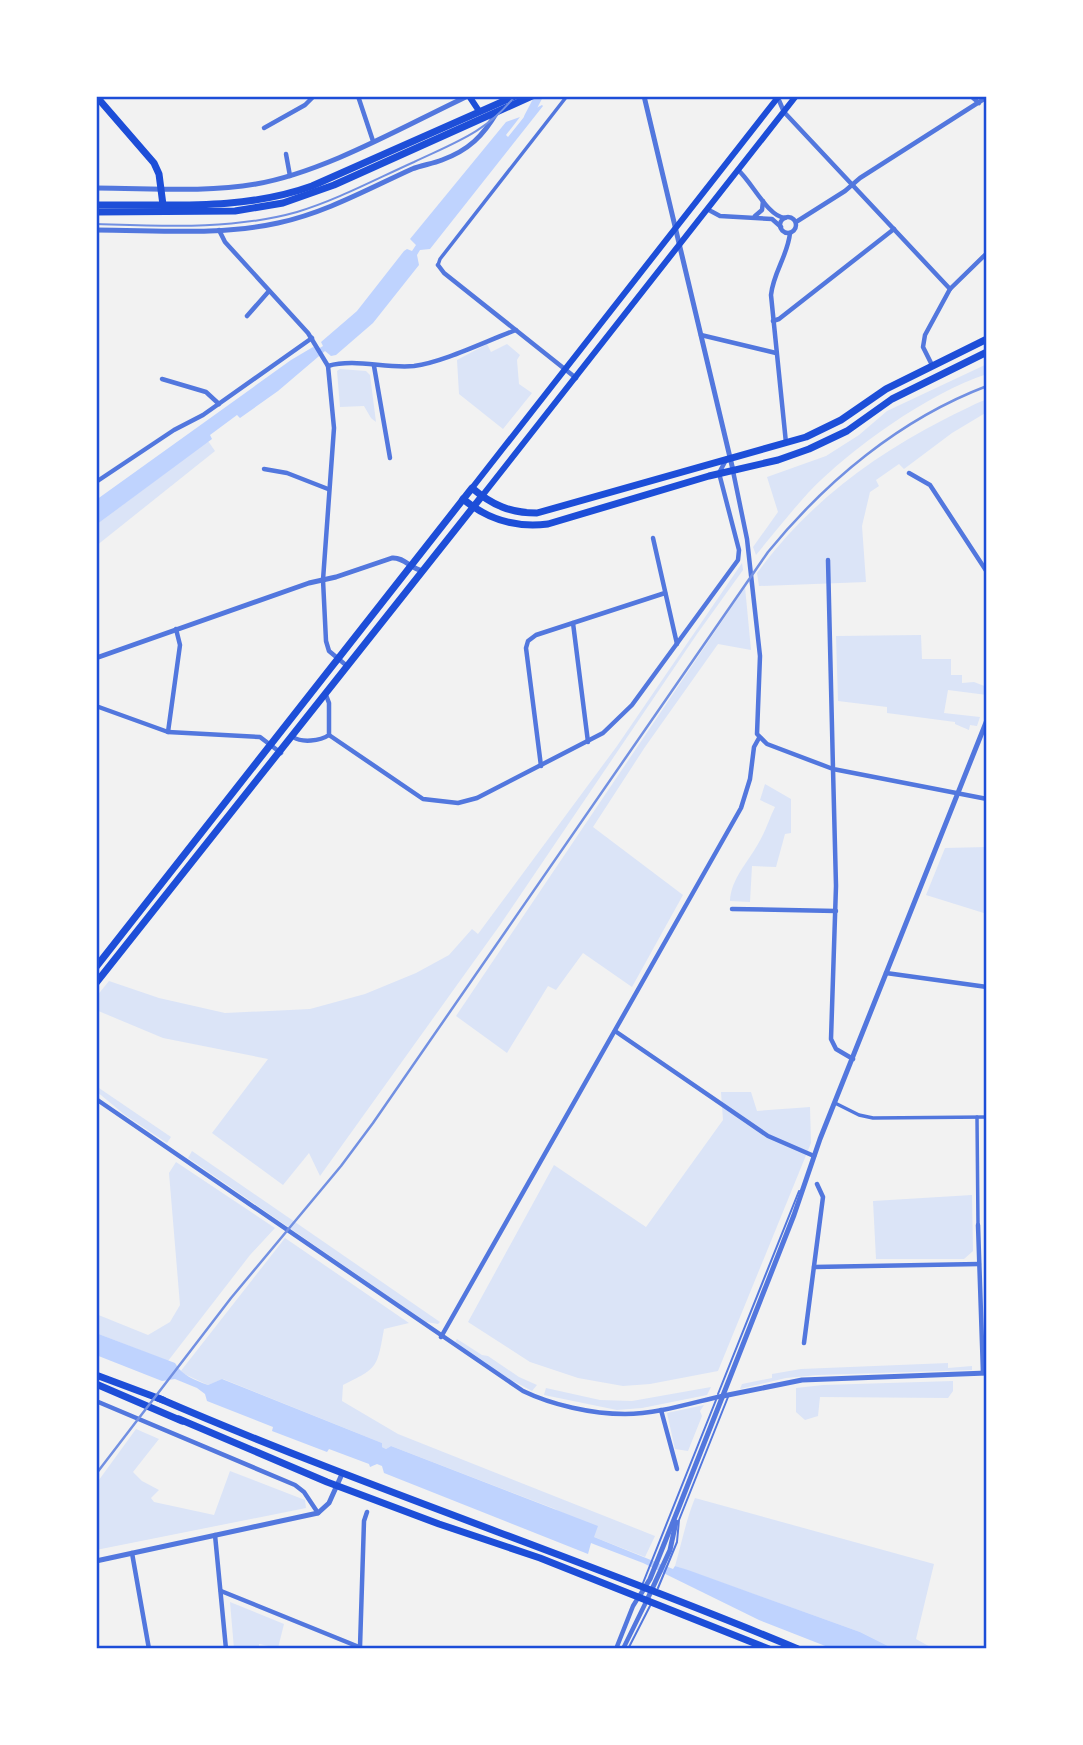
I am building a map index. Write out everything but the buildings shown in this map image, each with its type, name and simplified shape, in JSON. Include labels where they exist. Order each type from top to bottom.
[{"type":"main road","points":[[96,96],[151,158],[158,170],[162,204],[169,211]]},
{"type":"main road","points":[[468,96],[481,114]]},
{"type":"main road","points":[[96,212],[250,209],[295,200],[334,185],[515,96]]},
{"type":"main road","points":[[96,983],[281,753],[796,96]]},
{"type":"main road","points":[[96,967],[778,97]]},
{"type":"main road","points":[[96,205],[239,203],[284,195],[329,179],[481,114],[497,112],[529,98]]},
{"type":"main road","points":[[472,488],[495,505],[507,510],[523,513],[543,512],[729,457],[786,444],[833,425],[886,388],[987,339]]},
{"type":"main road","points":[[463,499],[489,517],[509,523],[531,526],[548,524],[719,473],[778,460],[847,431],[892,399],[987,352]]},
{"type":"main road","points":[[96,1373],[342,1474],[652,1584],[798,1649]]},
{"type":"main road","points":[[96,1386],[337,1486],[540,1558],[650,1601],[752,1646],[769,1649]]},
{"type":"street","points":[[264,128],[304,105],[314,96]]},
{"type":"street","points":[[358,96],[373,141]]},
{"type":"street","points":[[96,188],[225,188],[290,176],[373,141],[468,96]]},
{"type":"street","points":[[567,96],[438,265],[444,273],[576,378]]},
{"type":"street","points":[[441,1337],[741,808],[759,738],[757,729],[760,656],[747,540],[733,470],[644,96]]},
{"type":"street","points":[[971,96],[979,103]]},
{"type":"street","points":[[778,97],[784,112],[950,289]]},
{"type":"street","points":[[786,444],[772,290],[796,222],[987,97]]},
{"type":"street","points":[[96,230],[219,230],[271,225],[311,214],[420,166],[467,149],[484,132],[497,112]]},
{"type":"street","points":[[481,114],[486,124],[484,132]]},
{"type":"street","points":[[286,154],[290,176]]},
{"type":"street","points":[[738,170],[752,183],[773,214],[791,218],[796,222]]},
{"type":"street","points":[[751,217],[760,213],[763,207],[762,199]]},
{"type":"street","points":[[707,209],[720,216],[772,219],[785,232],[790,233]]},
{"type":"street","points":[[781,227],[785,218]]},
{"type":"street","points":[[773,321],[894,229]]},
{"type":"street","points":[[219,230],[225,242],[312,338],[328,366],[334,428],[323,580],[327,645],[348,667]]},
{"type":"street","points":[[932,365],[923,347],[923,339],[950,289],[987,253]]},
{"type":"street","points":[[247,316],[269,291]]},
{"type":"street","points":[[328,366],[343,362],[374,366],[423,364],[516,330]]},
{"type":"street","points":[[701,335],[776,353]]},
{"type":"street","points":[[96,482],[174,430],[219,404],[312,338]]},
{"type":"street","points":[[374,366],[390,458]]},
{"type":"street","points":[[162,379],[206,392],[219,404]]},
{"type":"street","points":[[329,735],[420,798],[454,803],[470,801],[603,733],[630,708],[739,557],[719,473],[729,457]]},
{"type":"street","points":[[264,469],[287,472],[328,489]]},
{"type":"street","points":[[909,473],[930,485],[987,572]]},
{"type":"street","points":[[653,538],[677,645]]},
{"type":"street","points":[[96,658],[394,557],[423,571]]},
{"type":"street","points":[[828,560],[836,911],[831,1039],[838,1051],[853,1059]]},
{"type":"street","points":[[541,766],[526,645],[533,636],[664,593]]},
{"type":"street","points":[[573,623],[588,742]]},
{"type":"street","points":[[168,732],[180,645],[176,629]]},
{"type":"street","points":[[326,695],[329,703],[329,735]]},
{"type":"street","points":[[96,706],[168,732],[258,736],[281,753]]},
{"type":"street","points":[[626,1649],[650,1601],[661,1545],[723,1396],[792,1221],[808,1171],[987,720]]},
{"type":"street","points":[[293,737],[300,741],[323,739],[329,735]]},
{"type":"street","points":[[759,738],[767,744],[833,769],[987,799]]},
{"type":"street","points":[[732,909],[836,911]]},
{"type":"street","points":[[886,973],[987,987]]},
{"type":"street","points":[[615,1031],[768,1136],[814,1156]]},
{"type":"street","points":[[96,1100],[512,1386],[539,1398],[612,1413],[661,1410],[809,1380],[985,1373],[979,1264],[977,1117]]},
{"type":"street","points":[[835,1103],[859,1115],[873,1118],[987,1117]]},
{"type":"street","points":[[804,1343],[823,1197],[817,1184]]},
{"type":"street","points":[[814,1267],[979,1264]]},
{"type":"street","points":[[96,1401],[295,1485],[304,1492],[318,1513]]},
{"type":"street","points":[[661,1410],[677,1469]]},
{"type":"street","points":[[96,1561],[318,1513],[328,1505],[342,1474]]},
{"type":"street","points":[[616,1649],[638,1597],[652,1584],[671,1550],[679,1507]]},
{"type":"street","points":[[221,1591],[362,1648],[364,1521],[367,1512]]},
{"type":"street","points":[[215,1535],[226,1649]]},
{"type":"street","points":[[132,1553],[149,1649]]},
{"type":"lane","points":[[671,1550],[677,1542],[679,1520],[723,1396],[808,1171]]},
{"type":"lane","points":[[661,1545],[723,1396]]},
{"type":"shaded area","points":[[487,344],[491,352],[507,344],[520,355],[517,360],[519,384],[532,393],[503,429],[459,394],[457,360]]},
{"type":"shaded area","points":[[987,364],[987,374],[940,394],[916,408],[845,459],[808,493],[756,555],[753,547],[778,512],[767,477],[826,456],[859,435],[887,411]]},
{"type":"shaded area","points":[[337,371],[366,371],[370,375],[376,422],[364,406],[340,407]]},
{"type":"shaded area","points":[[987,399],[987,412],[952,433],[904,469],[899,464],[876,480],[879,486],[870,492],[862,526],[866,582],[759,586],[757,573],[776,549],[796,526],[841,486],[865,467],[916,435]]},
{"type":"shaded area","points":[[208,441],[215,451],[96,546],[96,525]]},
{"type":"shaded area","points":[[742,563],[743,570],[500,925],[320,1176],[309,1153],[283,1185],[212,1133],[268,1059],[163,1038],[96,1010],[96,997],[109,981],[159,998],[225,1013],[310,1009],[365,994],[416,973],[449,955],[472,929],[478,934],[617,746]]},
{"type":"shaded area","points":[[745,587],[751,650],[718,644],[645,747],[593,827],[683,895],[632,987],[583,953],[556,990],[548,986],[507,1053],[456,1016]]},
{"type":"shaded area","points":[[921,635],[922,659],[951,659],[951,675],[962,675],[962,683],[974,682],[987,687],[987,695],[948,690],[944,713],[980,717],[977,726],[970,725],[969,730],[955,722],[887,713],[887,707],[838,701],[836,636]]},
{"type":"shaded area","points":[[765,784],[791,799],[791,833],[785,834],[776,867],[752,866],[750,902],[730,901],[737,878],[760,840],[775,807],[760,800]]},
{"type":"shaded area","points":[[987,847],[987,914],[926,895],[945,848]]},
{"type":"shaded area","points":[[96,1086],[171,1137],[167,1143],[125,1115],[96,1091]]},
{"type":"shaded area","points":[[721,1092],[751,1092],[757,1111],[810,1107],[811,1143],[718,1371],[650,1384],[623,1386],[578,1378],[530,1362],[468,1322],[554,1165],[646,1227],[723,1120]]},
{"type":"shaded area","points":[[192,1151],[440,1322],[426,1322],[188,1158]]},
{"type":"shaded area","points":[[176,1162],[275,1228],[250,1255],[168,1361],[96,1333],[96,1314],[148,1335],[170,1322],[180,1305],[169,1173]]},
{"type":"shaded area","points":[[972,1195],[973,1251],[964,1259],[876,1259],[873,1201]]},
{"type":"shaded area","points":[[285,1238],[409,1323],[384,1329],[380,1352],[374,1365],[363,1375],[343,1385],[342,1401],[398,1434],[655,1536],[645,1557],[594,1537],[555,1509],[391,1446],[386,1449],[382,1447],[382,1443],[223,1379],[208,1385],[180,1372]]},
{"type":"shaded area","points":[[457,1339],[537,1385],[532,1391],[498,1373],[455,1342]]},
{"type":"shaded area","points":[[948,1363],[948,1368],[972,1366],[972,1370],[818,1375],[786,1378],[740,1389],[742,1384],[772,1378],[772,1374],[801,1369]]},
{"type":"shaded area","points":[[953,1381],[953,1391],[948,1398],[820,1397],[818,1416],[805,1420],[796,1412],[796,1388]]},
{"type":"shaded area","points":[[711,1387],[707,1395],[642,1408],[617,1410],[544,1395],[546,1388],[600,1400],[632,1401]]},
{"type":"shaded area","points":[[704,1405],[688,1451],[675,1449],[667,1413]]},
{"type":"shaded area","points":[[136,1429],[159,1439],[133,1472],[142,1481],[159,1490],[151,1498],[154,1502],[214,1515],[230,1471],[305,1500],[306,1508],[96,1550],[96,1484]]},
{"type":"shaded area","points":[[695,1498],[934,1564],[916,1639],[934,1649],[894,1649],[860,1632],[675,1566]]},
{"type":"shaded area","points":[[230,1602],[284,1624],[278,1648],[259,1644],[259,1649],[234,1649]]},
{"type":"water","points":[[542,105],[430,249],[420,250],[417,255],[419,265],[373,323],[336,355],[331,356],[325,351],[278,391],[240,418],[237,415],[210,435],[212,439],[96,525],[96,500],[291,360],[313,347],[318,349],[323,346],[321,342],[357,311],[404,251],[412,251],[416,245],[410,239],[506,122],[520,117],[506,135],[508,137],[528,112]]},
{"type":"water","points":[[96,1333],[175,1363],[185,1374],[208,1385],[222,1379],[382,1443],[382,1447],[386,1449],[391,1446],[598,1526],[594,1537],[673,1569],[675,1566],[688,1570],[860,1632],[894,1649],[833,1649],[759,1620],[643,1563],[591,1543],[588,1554],[384,1473],[382,1466],[377,1464],[370,1467],[369,1464],[329,1449],[327,1452],[272,1431],[273,1427],[207,1401],[205,1394],[197,1388],[175,1379],[162,1381],[96,1355]]},
{"type":"waterway","points":[[528,117],[539,96]]},
{"type":"tram line","points":[[96,224],[223,224],[297,212],[342,195],[456,142],[493,119],[515,96]]},
{"type":"railway","points":[[96,1474],[231,1298],[341,1166],[373,1123],[768,552],[814,501],[867,455],[924,416],[987,386]]}]
